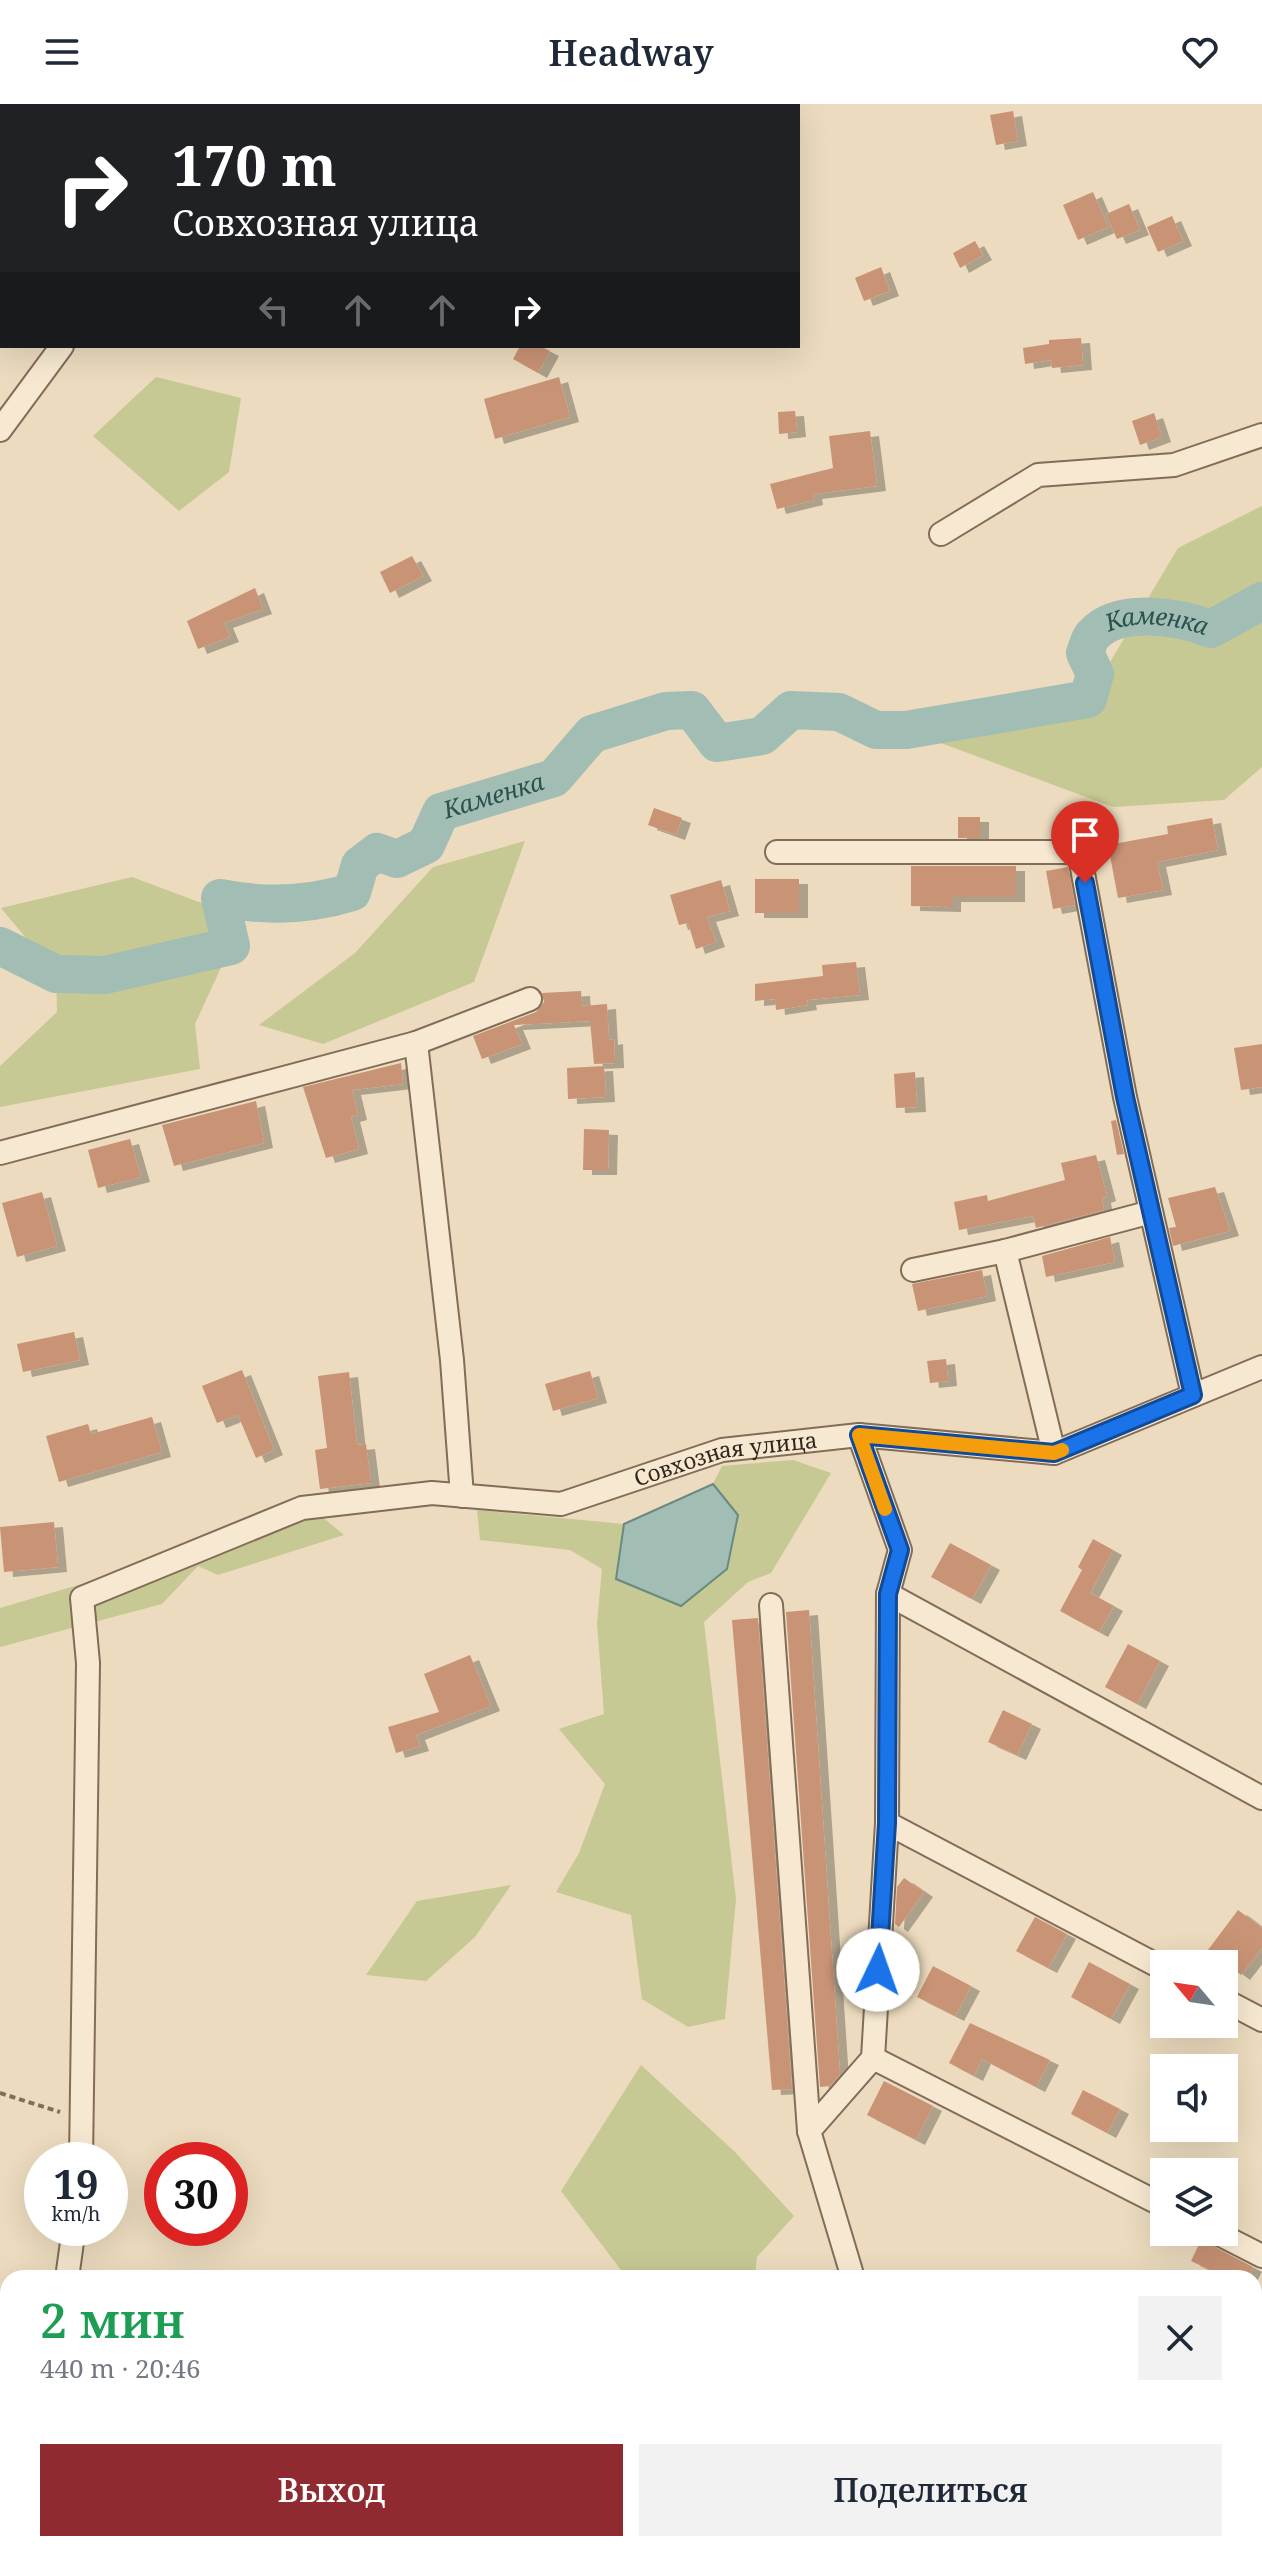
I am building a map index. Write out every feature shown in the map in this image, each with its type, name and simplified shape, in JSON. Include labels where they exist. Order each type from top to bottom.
[{"type":"street","points":[[0,430],[61,348]]},
{"type":"street","points":[[941,534],[1038,475],[1174,465],[1262,435]]},
{"type":"street","points":[[777,852],[1079,852],[1125,1097],[1193,1395]]},
{"type":"street","points":[[0,1153],[416,1043],[530,999]]},
{"type":"street","points":[[416,1043],[452,1360],[462,1496]]},
{"type":"street","points":[[913,1270],[1005,1251],[1151,1212]]},
{"type":"street","points":[[1005,1251],[1054,1453]]},
{"type":"street","name":"Совхозная улица","points":[[81,2119],[88,1663],[82,1598],[302,1508],[432,1493],[561,1504],[722,1450],[859,1435],[1054,1453],[1262,1367]]},
{"type":"street","points":[[809,2131],[873,2058],[887,1823],[888,1594],[900,1550],[859,1435]]},
{"type":"street","points":[[888,1594],[1262,1798]]},
{"type":"street","points":[[771,1605],[809,2131],[851,2270]]},
{"type":"street","points":[[887,1823],[1150,1962]]},
{"type":"street","points":[[1238,2007],[1262,2020]]},
{"type":"street","points":[[873,2058],[1150,2199]]},
{"type":"street","points":[[81,2119],[81,2142]]},
{"type":"street","points":[[1238,2244],[1262,2256]]},
{"type":"street","points":[[68,2270],[71,2246]]},
{"type":"path","points":[[0,2093],[81,2119]]},
{"type":"green space","points":[[156,377],[241,398],[229,472],[179,511],[93,436]]},
{"type":"green space","points":[[1262,506],[1262,767],[1224,800],[1113,807],[906,730],[1088,699],[1178,548]]},
{"type":"green space","points":[[525,841],[474,982],[323,1044],[259,1025],[355,953],[433,867]]},
{"type":"green space","points":[[132,877],[215,908],[231,946],[195,1024],[200,1069],[0,1107],[0,1066],[57,1012],[56,974],[1,908]]},
{"type":"green space","points":[[793,1460],[831,1473],[771,1573],[748,1582],[704,1622],[736,1899],[725,2019],[688,2027],[642,1999],[631,1915],[556,1892],[579,1853],[605,1784],[559,1729],[604,1714],[597,1623],[602,1569],[570,1550],[480,1540],[477,1510],[624,1524],[616,1579],[738,1515],[713,1484],[722,1466]]},
{"type":"green space","points":[[319,1514],[344,1535],[218,1575],[198,1566],[162,1604],[0,1647],[0,1608]]},
{"type":"green space","points":[[511,1885],[475,1937],[426,1981],[366,1975],[417,1901]]},
{"type":"green space","points":[[641,2065],[735,2152],[794,2216],[757,2257],[756,2270],[621,2270],[561,2191]]},
{"type":"water","points":[[713,1484],[738,1515],[727,1569],[681,1606],[616,1579],[624,1524]]},
{"type":"building","points":[[1013,111],[1018,141],[996,145],[990,115]]},
{"type":"building","points":[[1093,192],[1108,227],[1078,240],[1063,205]]},
{"type":"building","points":[[1129,204],[1140,230],[1117,239],[1106,214]]},
{"type":"building","points":[[1172,216],[1183,241],[1158,252],[1147,227]]},
{"type":"building","points":[[975,241],[983,255],[960,268],[953,253]]},
{"type":"building","points":[[881,267],[890,291],[864,301],[855,278]]},
{"type":"building","points":[[1081,338],[1083,365],[1052,368],[1051,360],[1025,364],[1023,348],[1049,344],[1049,340]]},
{"type":"building","points":[[519,348],[544,348],[550,351],[538,373],[513,359]]},
{"type":"building","points":[[559,377],[570,417],[495,439],[484,399]]},
{"type":"building","points":[[795,411],[797,432],[779,434],[778,412]]},
{"type":"building","points":[[1154,413],[1162,437],[1140,445],[1132,421]]},
{"type":"building","points":[[870,431],[877,486],[813,494],[814,500],[777,509],[770,484],[833,468],[829,436]]},
{"type":"building","points":[[412,556],[423,576],[390,593],[380,572]]},
{"type":"building","points":[[255,588],[263,609],[224,623],[230,637],[198,649],[187,621]]},
{"type":"building","points":[[654,808],[682,818],[676,835],[648,825]]},
{"type":"building","points":[[958,817],[980,817],[980,838],[958,838]]},
{"type":"building","points":[[1212,818],[1218,850],[1157,862],[1163,890],[1118,898],[1108,845],[1168,834],[1167,826]]},
{"type":"building","points":[[911,866],[1016,866],[1016,897],[952,897],[952,907],[911,906]]},
{"type":"building","points":[[1068,867],[1075,905],[1053,909],[1046,871]]},
{"type":"building","points":[[755,879],[799,879],[799,913],[755,913]]},
{"type":"building","points":[[721,880],[730,911],[707,917],[716,942],[696,949],[688,923],[679,925],[670,895]]},
{"type":"building","points":[[856,962],[860,995],[807,1000],[808,1005],[776,1010],[775,999],[755,1001],[755,984],[823,976],[822,965]]},
{"type":"building","points":[[581,991],[582,1006],[607,1004],[609,1040],[614,1039],[615,1063],[594,1064],[590,1021],[514,1025],[522,1044],[482,1059],[473,1036],[536,1012],[544,1002],[542,993]]},
{"type":"building","points":[[1262,1044],[1262,1087],[1241,1090],[1234,1048]]},
{"type":"building","points":[[401,1063],[403,1084],[352,1090],[358,1115],[351,1117],[359,1149],[326,1158],[303,1087]]},
{"type":"building","points":[[604,1066],[606,1097],[568,1099],[567,1068]]},
{"type":"building","points":[[915,1072],[917,1107],[896,1108],[894,1074]]},
{"type":"building","points":[[256,1101],[264,1143],[174,1166],[162,1125]]},
{"type":"building","points":[[1116,1120],[1124,1154],[1117,1155],[1111,1121]]},
{"type":"building","points":[[584,1129],[609,1130],[608,1170],[583,1170]]},
{"type":"building","points":[[130,1139],[141,1177],[98,1188],[88,1150]]},
{"type":"building","points":[[1096,1155],[1107,1196],[1102,1198],[1104,1210],[1036,1228],[1033,1216],[959,1230],[954,1202],[987,1195],[988,1201],[1065,1180],[1061,1163]]},
{"type":"building","points":[[1215,1187],[1230,1231],[1173,1246],[1169,1228],[1176,1227],[1168,1198]]},
{"type":"building","points":[[42,1192],[57,1246],[17,1257],[2,1203]]},
{"type":"building","points":[[1110,1237],[1115,1262],[1046,1277],[1042,1256]]},
{"type":"building","points":[[982,1270],[987,1296],[918,1311],[912,1284]]},
{"type":"building","points":[[74,1332],[80,1360],[23,1372],[17,1344]]},
{"type":"building","points":[[946,1359],[948,1381],[930,1383],[927,1361]]},
{"type":"building","points":[[242,1370],[274,1450],[256,1458],[238,1415],[217,1423],[202,1386]]},
{"type":"building","points":[[590,1371],[598,1398],[553,1411],[545,1384]]},
{"type":"building","points":[[349,1372],[357,1445],[366,1444],[371,1483],[320,1489],[315,1450],[327,1448],[318,1376]]},
{"type":"building","points":[[152,1417],[162,1452],[59,1482],[46,1436],[88,1424],[91,1434]]},
{"type":"building","points":[[54,1522],[58,1567],[4,1572],[0,1527]]},
{"type":"building","points":[[1093,1539],[1113,1550],[1090,1593],[1114,1606],[1099,1632],[1060,1611],[1082,1570],[1078,1567]]},
{"type":"building","points":[[950,1543],[991,1565],[972,1599],[931,1577]]},
{"type":"building","points":[[809,1610],[840,2074],[830,2086],[820,2087],[786,1612]]},
{"type":"building","points":[[758,1618],[792,2089],[772,2090],[732,1620]]},
{"type":"building","points":[[1128,1644],[1160,1661],[1137,1704],[1105,1687]]},
{"type":"building","points":[[470,1655],[491,1706],[416,1735],[420,1746],[396,1753],[388,1727],[439,1712],[424,1674]]},
{"type":"building","points":[[1003,1710],[1032,1724],[1017,1755],[988,1742]]},
{"type":"building","points":[[904,1878],[924,1892],[899,1927],[895,1924],[897,1887]]},
{"type":"building","points":[[1238,1910],[1262,1928],[1262,1948],[1241,1975],[1238,1973],[1238,1950],[1208,1950]]},
{"type":"building","points":[[1035,1917],[1067,1934],[1048,1968],[1016,1951]]},
{"type":"building","points":[[1089,1962],[1130,1984],[1111,2019],[1071,1997]]},
{"type":"building","points":[[933,1966],[971,1986],[955,2016],[917,1997]]},
{"type":"building","points":[[970,2023],[1050,2060],[1036,2087],[982,2059],[974,2076],[949,2063]]},
{"type":"building","points":[[884,2081],[933,2106],[916,2140],[867,2115]]},
{"type":"building","points":[[1083,2090],[1120,2109],[1107,2133],[1071,2114]]},
{"type":"building","points":[[1198,2246],[1213,2246],[1253,2267],[1251,2270],[1210,2270],[1191,2261]]},
{"type":"waterway","name":"Каменка","points":[[0,946],[56,974],[105,975],[231,946],[220,898],[286,904],[352,892],[360,865],[377,852],[397,859],[426,845],[441,812],[554,778],[592,734],[666,711],[692,710],[717,743],[762,736],[791,710],[839,712],[876,730],[906,730],[1088,699],[1095,674],[1085,653],[1092,637],[1104,626],[1118,620],[1150,617],[1183,621],[1211,629],[1262,601]]},
{"type":"slow traffic","points":[[885,1509],[859,1435],[1054,1453],[1062,1450]]},
{"type":"route","points":[[878,1970],[887,1823],[888,1594],[900,1550],[859,1435],[1054,1453],[1193,1395],[1125,1097],[1085,883]]}]
